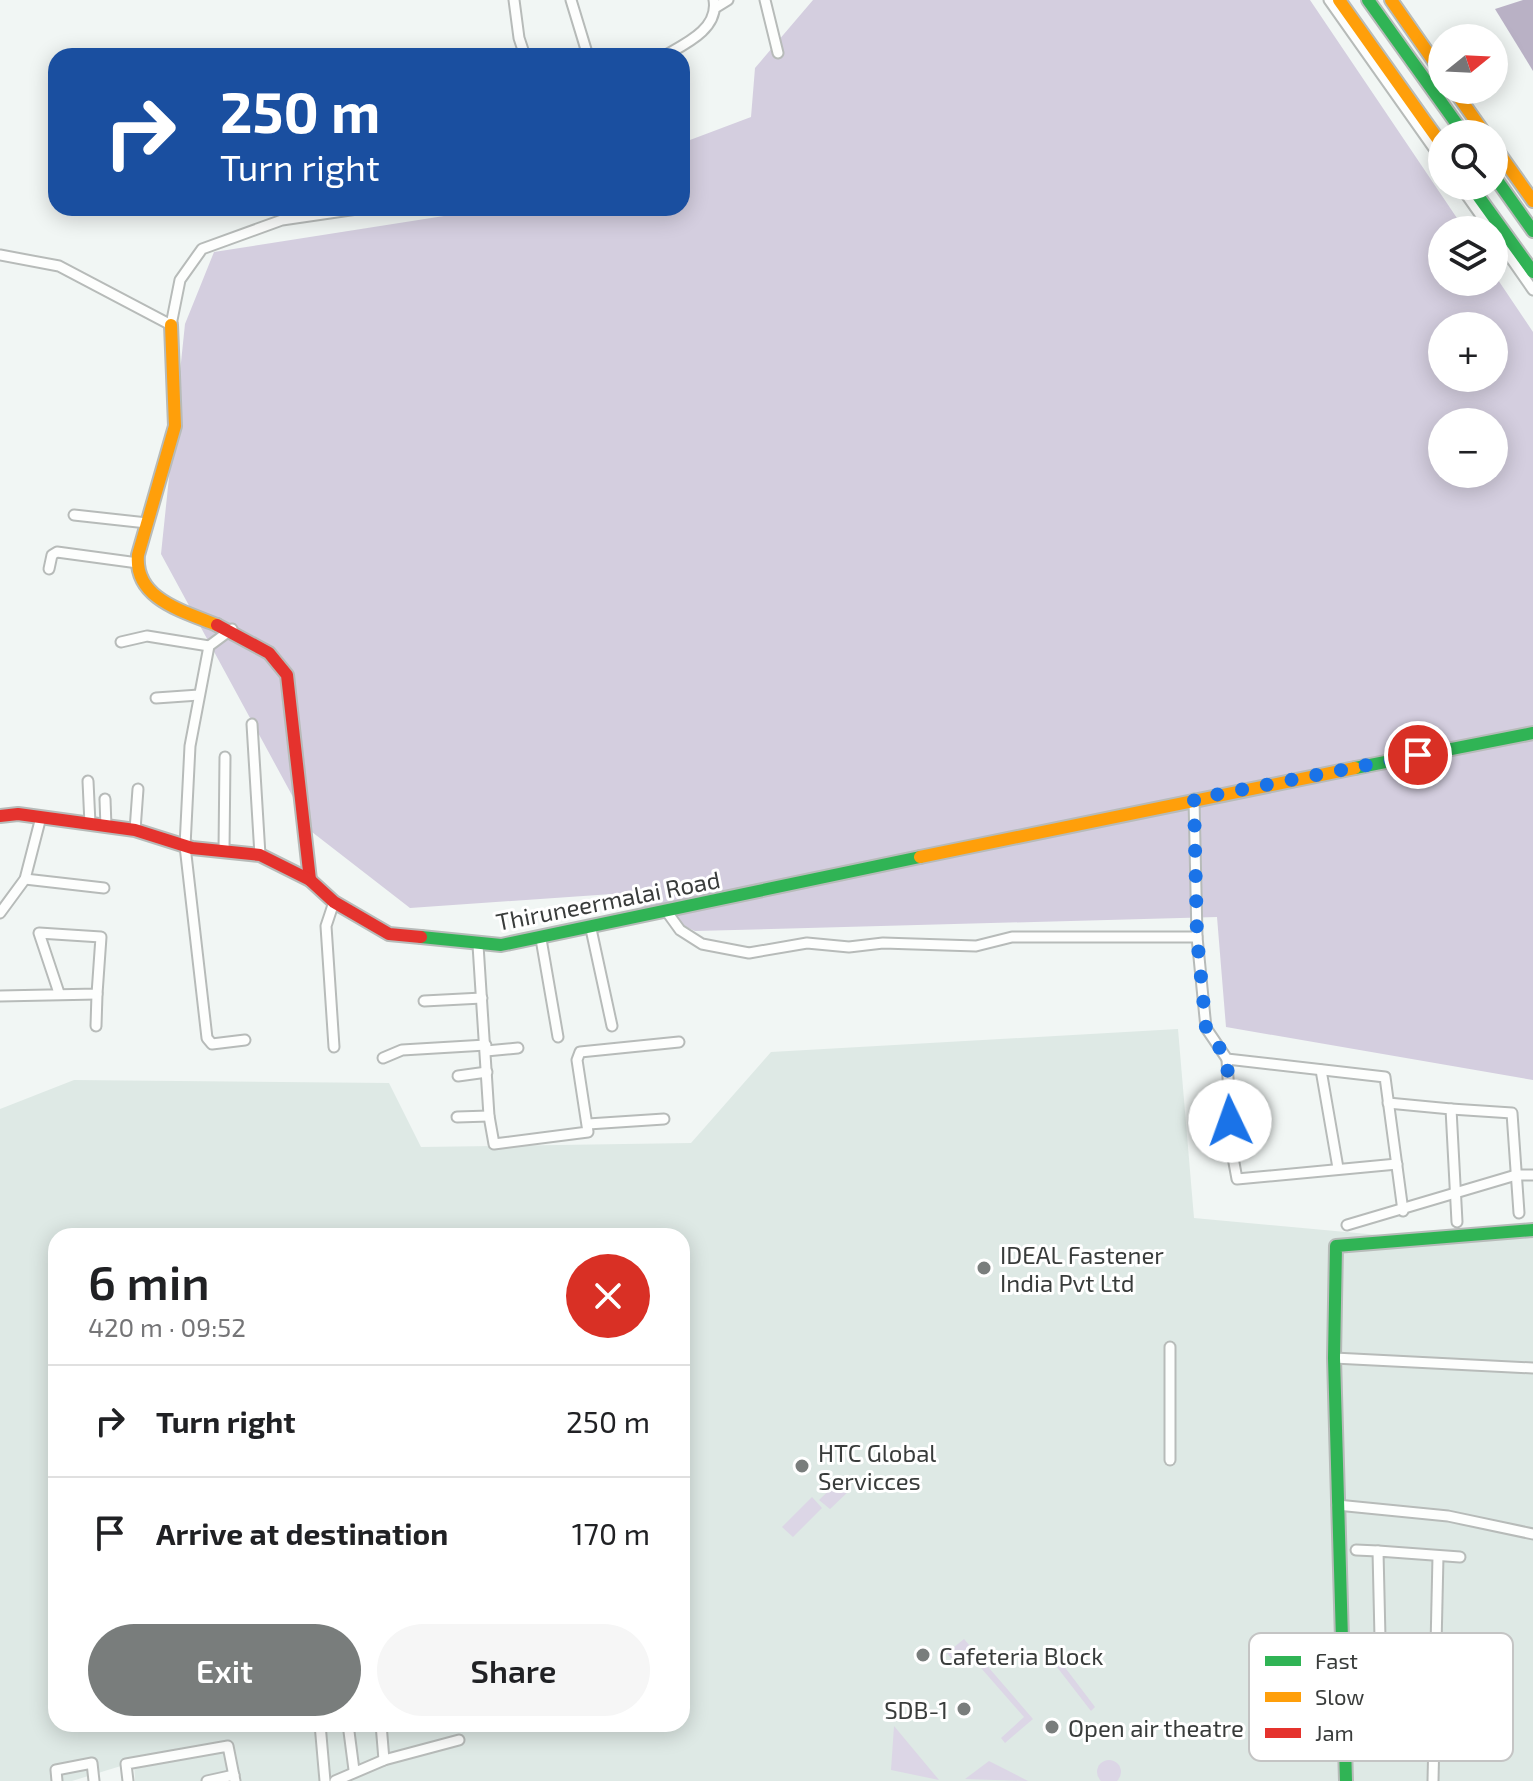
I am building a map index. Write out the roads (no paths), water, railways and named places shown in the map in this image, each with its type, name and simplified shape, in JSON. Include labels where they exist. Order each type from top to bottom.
[{"type":"main road","points":[[1339,0],[1428,125]]},
{"type":"main road","points":[[1368,0],[1454,120]]},
{"type":"main road","points":[[1391,0],[1428,53]]},
{"type":"main road","points":[[1508,166],[1533,201]]},
{"type":"main road","points":[[1508,196],[1533,231]]},
{"type":"main road","points":[[1481,200],[1533,272]]},
{"type":"main road","points":[[171,325],[175,426],[147,523],[137,574],[141,583],[179,612],[232,629],[267,649],[284,668],[291,687],[292,736],[310,880]]},
{"type":"main road","name":"Thiruneermalai Road","points":[[0,816],[41,817],[135,830],[185,846],[260,855],[310,880],[334,902],[389,934],[478,945],[541,939],[591,929],[1194,799],[1533,733]]},
{"type":"main road","points":[[1341,1633],[1334,1358],[1336,1246],[1533,1230]]},
{"type":"main road","points":[[1345,1761],[1346,1781]]},
{"type":"street","points":[[514,0],[522,48]]},
{"type":"street","points":[[571,0],[586,48]]},
{"type":"street","points":[[677,48],[707,28],[715,4],[728,0]]},
{"type":"street","points":[[765,0],[778,53]]},
{"type":"street","points":[[1329,0],[1428,140]]},
{"type":"street","points":[[0,255],[59,266],[171,325],[180,280],[202,249],[282,220],[309,216]]},
{"type":"street","points":[[1508,254],[1533,290]]},
{"type":"street","points":[[74,515],[147,523]]},
{"type":"street","points":[[49,569],[52,555],[57,552],[138,563]]},
{"type":"street","points":[[232,629],[209,646],[190,746],[185,846],[207,1038],[212,1044],[245,1040]]},
{"type":"street","points":[[121,642],[147,636],[209,646]]},
{"type":"street","points":[[156,698],[199,695]]},
{"type":"street","points":[[252,724],[260,855]]},
{"type":"street","points":[[224,851],[225,757]]},
{"type":"street","points":[[88,781],[90,824]]},
{"type":"street","points":[[135,830],[138,789]]},
{"type":"street","points":[[105,799],[106,827]]},
{"type":"street","points":[[1194,799],[1197,937],[1206,1028],[1227,1059],[1232,1152],[1237,1179],[1397,1164]]},
{"type":"street","points":[[0,913],[25,879],[41,817]]},
{"type":"street","points":[[25,879],[104,888]]},
{"type":"street","points":[[334,902],[326,928],[334,1047]]},
{"type":"street","points":[[667,912],[680,930],[702,944],[749,953],[807,943],[849,947],[883,943],[976,946],[1012,937],[1197,937]]},
{"type":"street","points":[[591,929],[612,1026]]},
{"type":"street","points":[[59,993],[39,933],[101,937],[96,1026]]},
{"type":"street","points":[[541,939],[558,1037]]},
{"type":"street","points":[[478,945],[489,1116],[492,1141],[497,1145],[586,1134],[588,1124],[577,1060],[580,1052],[679,1042]]},
{"type":"street","points":[[0,996],[97,994]]},
{"type":"street","points":[[424,1001],[482,998]]},
{"type":"street","points":[[383,1058],[402,1050],[518,1048]]},
{"type":"street","points":[[1227,1059],[1385,1077],[1403,1211]]},
{"type":"street","points":[[1321,1070],[1338,1168]]},
{"type":"street","points":[[458,1076],[487,1072]]},
{"type":"street","points":[[1388,1103],[1512,1113],[1519,1213]]},
{"type":"street","points":[[1451,1109],[1457,1222]]},
{"type":"street","points":[[457,1117],[489,1116]]},
{"type":"street","points":[[588,1124],[664,1119]]},
{"type":"street","points":[[1347,1225],[1456,1196],[1516,1175],[1533,1175]]},
{"type":"street","points":[[1170,1347],[1170,1460]]},
{"type":"street","points":[[1334,1358],[1533,1368]]},
{"type":"street","points":[[1337,1505],[1448,1516],[1533,1534]]},
{"type":"street","points":[[1356,1550],[1460,1557]]},
{"type":"street","points":[[1378,1551],[1380,1633]]},
{"type":"street","points":[[1437,1633],[1438,1556]]},
{"type":"street","points":[[321,1732],[325,1781]]},
{"type":"street","points":[[349,1732],[354,1770]]},
{"type":"street","points":[[382,1732],[384,1760]]},
{"type":"street","points":[[335,1781],[354,1770],[384,1760],[459,1740]]},
{"type":"street","points":[[128,1781],[126,1764],[228,1746],[234,1778],[207,1781]]},
{"type":"street","points":[[1433,1781],[1434,1761]]},
{"type":"street","points":[[57,1781],[56,1770],[92,1763],[94,1781]]},
{"type":"place","name":"IDEAL Fastener India Pvt Ltd","points":[[984,1268]]},
{"type":"place","name":"HTC Global Servicces","points":[[802,1466]]},
{"type":"place","name":"Cafeteria Block","points":[[923,1655]]},
{"type":"place","name":"SDB-1","points":[[964,1709]]},
{"type":"place","name":"Open air theatre","points":[[1052,1727]]}]
